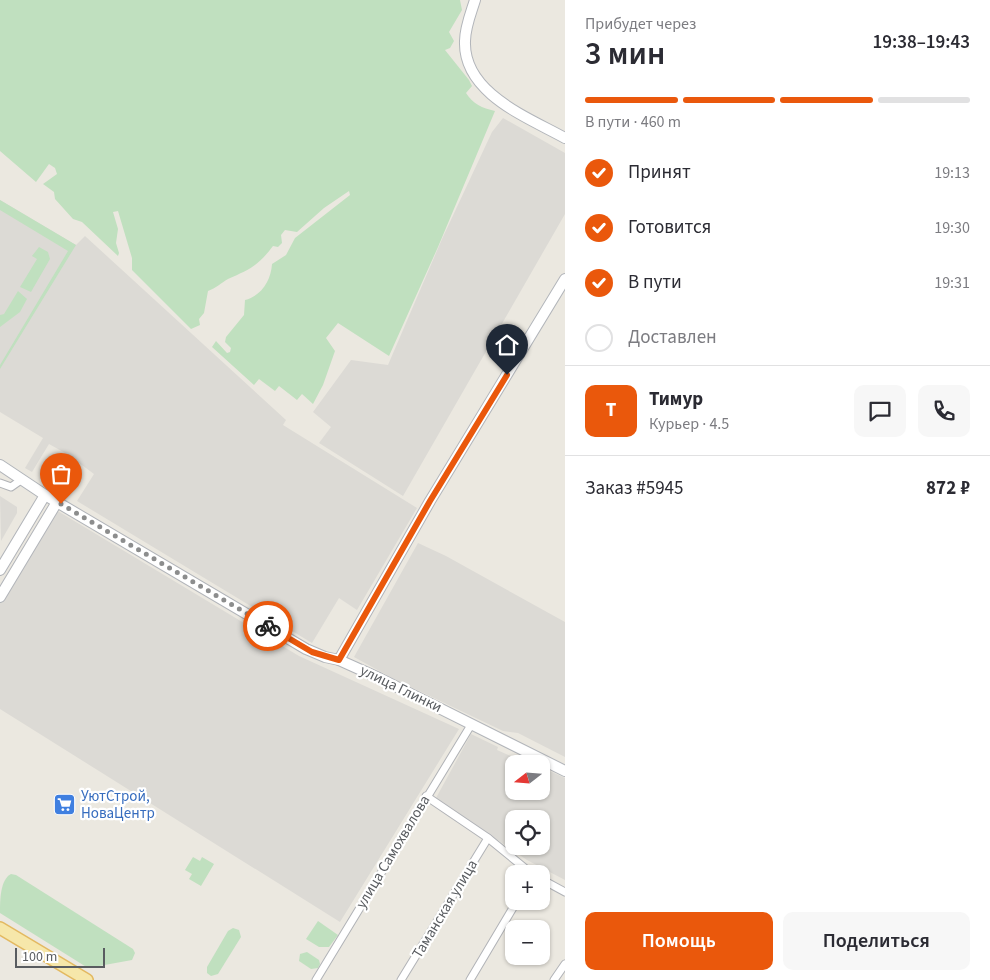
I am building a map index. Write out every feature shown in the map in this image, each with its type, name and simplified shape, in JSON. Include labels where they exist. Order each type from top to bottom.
[{"type":"main road","points":[[475,0],[465,43],[466,58],[474,73],[495,98],[565,138]]},
{"type":"main road","points":[[339,660],[430,501],[565,279]]},
{"type":"main road","name":"улица Глинки","points":[[0,465],[45,495],[306,649],[325,657],[339,660],[565,771]]},
{"type":"main road","points":[[0,570],[45,495]]},
{"type":"main road","points":[[0,597],[57,502]]},
{"type":"main road","points":[[0,928],[87,980]]},
{"type":"street","points":[[0,483],[11,487],[21,480]]},
{"type":"street","name":"улица Самохвалова","points":[[316,980],[426,796],[471,725]]},
{"type":"street","points":[[426,796],[488,838],[521,865]]},
{"type":"street","name":"Таманская улица","points":[[401,980],[488,838]]},
{"type":"street","points":[[550,884],[565,892]]},
{"type":"street","points":[[470,980],[512,910]]},
{"type":"street","points":[[554,980],[565,964]]},
{"type":"shaded area","points":[[503,118],[565,153],[565,214],[403,496],[319,443],[331,427],[313,412],[351,360],[388,365],[442,239],[492,132]]},
{"type":"shaded area","points":[[0,200],[76,245],[85,236],[286,420],[283,425],[417,508],[357,610],[339,598],[312,643],[77,501],[94,474],[67,454],[49,444],[32,472],[25,468],[43,438],[0,412]]},
{"type":"shaded area","points":[[0,496],[17,507],[17,513],[1,541]]},
{"type":"shaded area","points":[[56,510],[299,656],[459,729],[340,922],[0,709],[0,601]]},
{"type":"shaded area","points":[[418,543],[446,556],[565,622],[565,757],[518,733],[503,731],[392,678],[354,657]]},
{"type":"shaded area","points":[[471,734],[498,747],[497,750],[508,755],[505,755],[505,800],[550,800],[550,771],[565,778],[565,880],[550,872],[550,865],[536,865],[520,855],[550,855],[550,810],[505,810],[505,845],[436,798]]},
{"type":"green space","points":[[0,0],[460,0],[462,10],[449,32],[454,41],[450,48],[445,50],[469,80],[472,86],[466,93],[469,97],[478,105],[495,111],[438,247],[389,356],[338,323],[326,338],[335,351],[323,385],[313,404],[302,394],[297,400],[279,386],[275,391],[259,379],[254,385],[212,347],[216,341],[227,353],[230,352],[231,348],[225,342],[226,337],[244,315],[245,300],[256,295],[264,287],[270,276],[272,264],[286,255],[295,238],[350,195],[349,191],[324,208],[297,232],[285,230],[281,235],[282,243],[278,247],[273,246],[253,266],[208,291],[204,313],[199,319],[200,325],[191,329],[132,270],[132,258],[118,211],[113,212],[118,229],[116,243],[118,256],[82,222],[73,219],[55,199],[54,192],[43,184],[57,174],[55,168],[49,164],[36,182],[0,151]]},
{"type":"green space","points":[[0,200],[76,245],[0,369],[0,365],[68,251],[0,210]]},
{"type":"green space","points":[[39,247],[48,252],[50,259],[31,292],[20,287],[37,259],[32,256]]},
{"type":"green space","points":[[18,291],[27,299],[20,312],[0,327],[0,315],[4,314]]},
{"type":"green space","points":[[193,857],[200,861],[202,857],[214,864],[201,886],[189,879],[192,874],[185,870]]},
{"type":"green space","points":[[11,874],[16,875],[133,949],[135,953],[132,960],[88,968],[0,913],[3,886],[7,877]]},
{"type":"green space","points":[[318,921],[338,935],[329,947],[319,947],[306,939]]},
{"type":"green space","points":[[233,928],[239,930],[241,937],[218,974],[211,976],[207,973],[207,967],[228,931]]},
{"type":"green space","points":[[307,952],[319,960],[318,968],[311,969],[299,961],[300,954]]},
{"type":"way so far","points":[[61,504],[268,626]]},
{"type":"place","name":"УютСтрой, НоваЦентр","points":[[65,805]]},
{"type":"route","points":[[268,626],[312,652],[339,660],[350,638],[393,569],[430,501],[507,375]]}]
